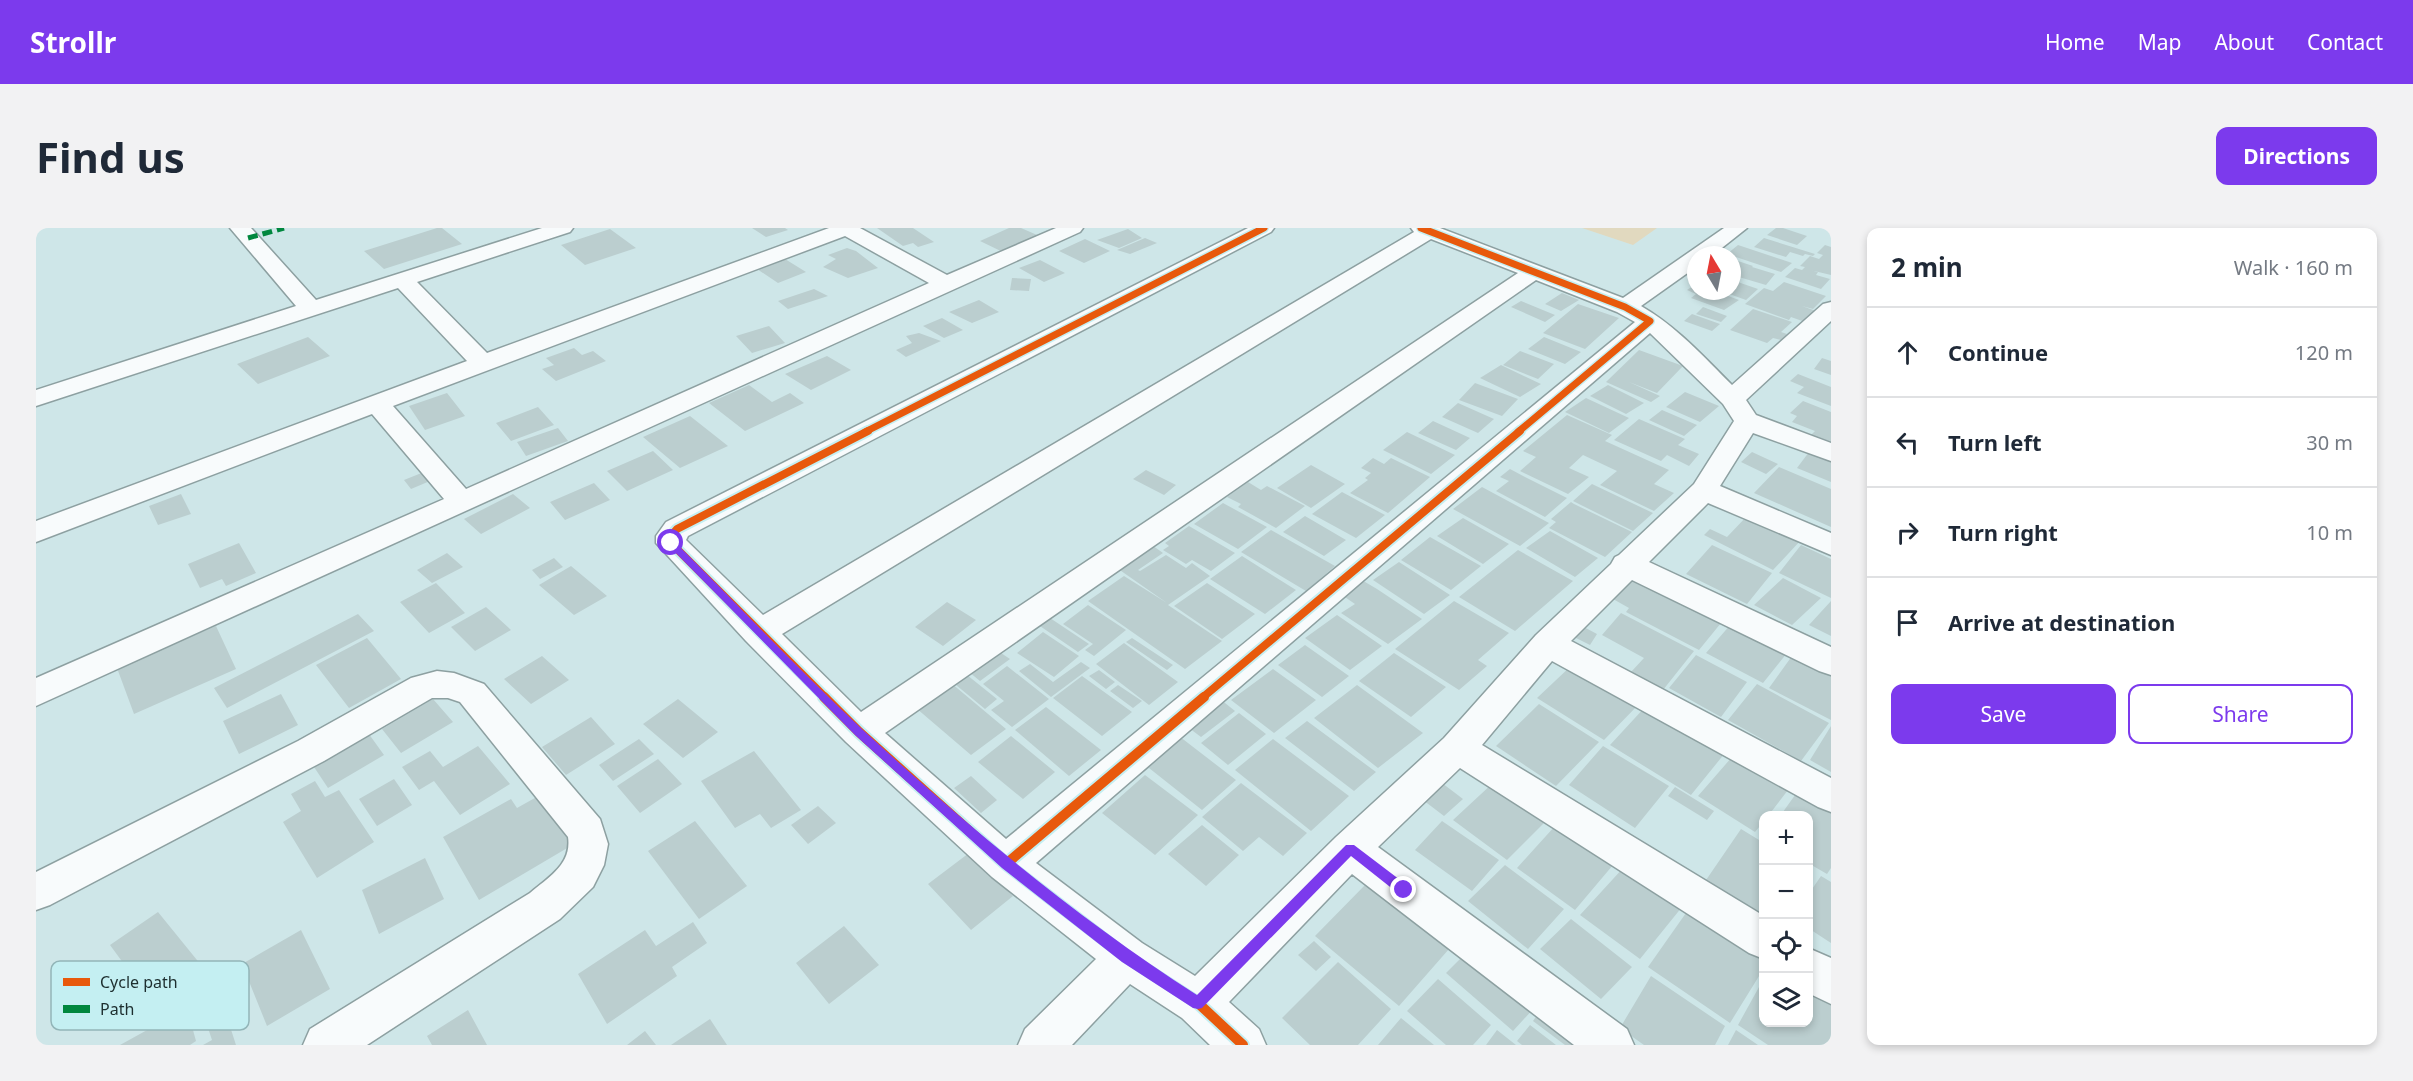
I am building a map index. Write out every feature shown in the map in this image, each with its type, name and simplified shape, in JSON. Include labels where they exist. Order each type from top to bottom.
[{"type":"street","points":[[240,228],[311,309]]},
{"type":"street","points":[[36,398],[563,228]]},
{"type":"street","points":[[36,532],[375,402],[848,228],[946,284]]},
{"type":"street","points":[[36,693],[1073,228]]},
{"type":"street","points":[[1243,1045],[1198,1003],[1127,957],[1006,864],[859,732],[674,549],[671,536],[677,529],[1264,228]]},
{"type":"street","points":[[1711,246],[1737,228]]},
{"type":"street","points":[[758,633],[1425,230],[1637,314],[1677,344],[1739,410],[1831,453]]},
{"type":"street","points":[[1006,864],[1637,314],[1687,266]]},
{"type":"street","points":[[859,732],[1534,272]]},
{"type":"street","points":[[403,281],[483,363]]},
{"type":"street","points":[[1198,1003],[1350,849],[1457,748],[1548,644],[1626,564],[1704,490],[1739,410],[1831,309]]},
{"type":"street","points":[[375,402],[462,502]]},
{"type":"street","points":[[1704,490],[1831,545]]},
{"type":"street","points":[[1626,564],[1831,662]]},
{"type":"street","points":[[1548,644],[1831,796]]},
{"type":"street","points":[[36,892],[311,751],[423,687],[441,683],[454,684],[472,693],[586,831],[590,844],[583,869],[545,906],[326,1045]]},
{"type":"street","points":[[1457,748],[1759,936]]},
{"type":"street","points":[[1350,849],[1611,1045]]},
{"type":"street","points":[[1041,1045],[1127,957]]},
{"type":"street","points":[[1813,971],[1831,983]]},
{"type":"shaded area","points":[[1582,228],[1657,228],[1633,245]]},
{"type":"building","points":[[442,228],[462,244],[384,269],[364,251]]},
{"type":"building","points":[[752,228],[785,228],[788,230],[766,237]]},
{"type":"building","points":[[877,228],[913,228],[934,242],[918,247],[913,243],[903,246]]},
{"type":"building","points":[[1009,228],[1021,228],[1044,238],[1009,255],[980,241]]},
{"type":"building","points":[[1776,228],[1807,236],[1797,245],[1767,235]]},
{"type":"building","points":[[610,229],[636,248],[585,265],[561,245]]},
{"type":"building","points":[[1128,229],[1142,238],[1119,248],[1097,240]]},
{"type":"building","points":[[1145,238],[1157,243],[1130,254],[1117,250]]},
{"type":"building","points":[[1764,238],[1815,254],[1803,256],[1790,252],[1786,257],[1754,247]]},
{"type":"building","points":[[1085,239],[1110,251],[1084,263],[1059,251]]},
{"type":"building","points":[[1825,245],[1831,247],[1831,275],[1810,270],[1818,272],[1816,275],[1830,279],[1821,289],[1785,277],[1795,268],[1802,270],[1805,267],[1800,266],[1810,256],[1819,259],[1823,255],[1817,253]]},
{"type":"building","points":[[1741,246],[1792,263],[1781,272],[1741,259]]},
{"type":"building","points":[[847,248],[856,251],[878,268],[848,278],[823,267],[836,259],[828,255]]},
{"type":"building","points":[[785,259],[806,272],[778,283],[757,269]]},
{"type":"building","points":[[1040,260],[1065,273],[1044,282],[1019,268]]},
{"type":"building","points":[[1741,262],[1775,274],[1766,285],[1741,278]]},
{"type":"building","points":[[1012,278],[1031,279],[1029,291],[1010,290]]},
{"type":"building","points":[[1784,282],[1826,296],[1813,309],[1802,306],[1816,311],[1805,322],[1791,317],[1789,320],[1745,304],[1764,288],[1773,291]]},
{"type":"building","points":[[1741,283],[1758,289],[1746,300],[1741,298]]},
{"type":"building","points":[[814,289],[828,296],[788,309],[778,301]]},
{"type":"building","points":[[1562,293],[1579,300],[1561,311],[1545,304]]},
{"type":"building","points":[[979,300],[999,312],[972,323],[949,312]]},
{"type":"building","points":[[1696,300],[1739,300],[1724,310]]},
{"type":"building","points":[[1521,301],[1555,315],[1545,322],[1511,307]]},
{"type":"building","points":[[1578,304],[1619,318],[1585,349],[1543,333]]},
{"type":"building","points":[[1703,307],[1727,316],[1721,322],[1696,314]]},
{"type":"building","points":[[1753,309],[1792,322],[1781,332],[1787,334],[1781,340],[1773,338],[1767,343],[1730,330]]},
{"type":"building","points":[[1692,314],[1720,324],[1712,331],[1684,321]]},
{"type":"building","points":[[942,318],[963,330],[944,338],[923,326]]},
{"type":"building","points":[[769,326],[785,343],[752,353],[736,336]]},
{"type":"building","points":[[919,333],[941,341],[906,357],[896,350],[912,343],[906,336]]},
{"type":"building","points":[[308,337],[330,356],[258,384],[237,364]]},
{"type":"building","points":[[1544,337],[1581,352],[1565,364],[1528,349]]},
{"type":"building","points":[[574,348],[582,355],[593,351],[606,361],[556,381],[542,369],[554,365],[546,358]]},
{"type":"building","points":[[1639,350],[1683,366],[1657,393],[1629,382],[1660,396],[1651,402],[1606,382]]},
{"type":"building","points":[[1520,351],[1554,364],[1538,379],[1503,365]]},
{"type":"building","points":[[827,356],[851,370],[811,390],[785,374]]},
{"type":"building","points":[[1822,358],[1831,361],[1831,375],[1814,369]]},
{"type":"building","points":[[1501,365],[1541,384],[1520,397],[1480,378]]},
{"type":"building","points":[[1798,374],[1831,387],[1831,406],[1797,393],[1804,387],[1790,381]]},
{"type":"building","points":[[1475,383],[1518,399],[1502,416],[1459,400]]},
{"type":"building","points":[[749,385],[772,402],[790,393],[804,403],[745,431],[709,403]]},
{"type":"building","points":[[1608,385],[1644,403],[1626,414],[1590,396]]},
{"type":"building","points":[[1685,392],[1719,406],[1700,422],[1666,407]]},
{"type":"building","points":[[447,393],[465,416],[425,430],[409,406]]},
{"type":"building","points":[[1586,398],[1629,418],[1609,433],[1565,412]]},
{"type":"building","points":[[1803,401],[1831,412],[1831,444],[1810,436],[1815,431],[1792,422],[1797,416],[1790,413]]},
{"type":"building","points":[[1458,403],[1494,419],[1478,433],[1442,417]]},
{"type":"building","points":[[538,407],[554,425],[511,441],[496,423]]},
{"type":"building","points":[[1662,410],[1697,425],[1684,436],[1649,420]]},
{"type":"building","points":[[1567,415],[1612,435],[1605,441],[1669,470],[1654,484],[1674,493],[1654,511],[1600,485],[1617,471],[1583,455],[1569,468],[1589,477],[1568,494],[1520,471],[1536,457],[1523,451]]},
{"type":"building","points":[[690,416],[728,446],[680,468],[643,437]]},
{"type":"building","points":[[1639,419],[1685,439],[1678,445],[1699,454],[1689,466],[1667,455],[1661,461],[1614,440]]},
{"type":"building","points":[[1433,421],[1470,438],[1456,450],[1418,433]]},
{"type":"building","points":[[558,428],[568,441],[526,456],[517,442]]},
{"type":"building","points":[[1407,432],[1455,455],[1431,474],[1383,450]]},
{"type":"building","points":[[653,451],[673,470],[627,491],[607,471]]},
{"type":"building","points":[[1752,452],[1778,464],[1766,474],[1741,462]]},
{"type":"building","points":[[1809,452],[1831,461],[1831,482],[1797,468]]},
{"type":"building","points":[[1373,458],[1384,464],[1391,458],[1430,477],[1388,513],[1350,493],[1368,480],[1365,478],[1371,473],[1361,468]]},
{"type":"building","points":[[1311,465],[1345,484],[1311,508],[1277,488]]},
{"type":"building","points":[[1779,467],[1831,489],[1831,527],[1754,493]]},
{"type":"building","points":[[1510,469],[1567,498],[1545,517],[1496,491],[1509,481],[1500,477]]},
{"type":"building","points":[[1146,470],[1176,485],[1164,495],[1133,479]]},
{"type":"building","points":[[424,472],[430,481],[411,489],[404,480]]},
{"type":"building","points":[[1248,482],[1261,490],[1267,486],[1305,506],[1276,528],[1238,507],[1241,504],[1227,497]]},
{"type":"building","points":[[594,483],[610,500],[565,520],[550,502]]},
{"type":"building","points":[[1592,484],[1653,513],[1633,531],[1573,501]]},
{"type":"building","points":[[1482,487],[1549,523],[1520,546],[1453,509]]},
{"type":"building","points":[[1342,492],[1385,515],[1356,538],[1312,514]]},
{"type":"building","points":[[181,494],[191,514],[158,525],[149,506]]},
{"type":"building","points":[[513,494],[530,508],[481,534],[464,519]]},
{"type":"building","points":[[1571,502],[1632,532],[1605,557],[1549,528],[1556,522],[1551,519]]},
{"type":"building","points":[[1223,503],[1267,527],[1238,549],[1194,524]]},
{"type":"building","points":[[1748,515],[1801,540],[1773,570],[1704,535],[1710,529],[1727,537]]},
{"type":"building","points":[[1305,516],[1346,540],[1324,556],[1283,532]]},
{"type":"building","points":[[1463,518],[1509,544],[1483,564],[1437,536]]},
{"type":"building","points":[[1189,526],[1235,553],[1211,571],[1192,560],[1186,564],[1163,550],[1169,546],[1165,543]]},
{"type":"building","points":[[1271,530],[1335,566],[1306,591],[1241,552]]},
{"type":"building","points":[[1550,531],[1598,558],[1575,577],[1526,548]]},
{"type":"building","points":[[1430,537],[1481,566],[1451,590],[1401,560]]},
{"type":"building","points":[[239,543],[256,573],[226,586],[222,579],[200,588],[188,564]]},
{"type":"building","points":[[1149,543],[1163,553],[1138,570],[1140,571],[1166,555],[1186,568],[1192,563],[1210,576],[1168,605],[1222,641],[1185,669],[1088,601],[1124,576],[1167,603],[1114,566]]},
{"type":"building","points":[[1712,545],[1772,573],[1747,604],[1686,574]]},
{"type":"building","points":[[1801,545],[1831,559],[1831,598],[1779,573]]},
{"type":"building","points":[[1518,550],[1573,581],[1515,631],[1459,597]]},
{"type":"building","points":[[447,553],[463,567],[432,583],[417,570]]},
{"type":"building","points":[[1242,556],[1296,590],[1265,614],[1210,579]]},
{"type":"building","points":[[554,558],[563,567],[540,579],[532,570]]},
{"type":"building","points":[[1399,562],[1450,595],[1424,614],[1373,580]]},
{"type":"building","points":[[571,566],[607,596],[574,615],[539,585]]},
{"type":"building","points":[[1783,578],[1821,598],[1792,625],[1754,605]]},
{"type":"building","points":[[1360,579],[1422,619],[1388,644],[1341,613],[1355,604],[1339,593]]},
{"type":"building","points":[[1631,580],[1647,588],[1650,586],[1721,623],[1699,650],[1626,612],[1629,608],[1613,599]]},
{"type":"building","points":[[436,583],[465,613],[429,633],[400,602]]},
{"type":"building","points":[[1207,583],[1255,614],[1222,639],[1174,606]]},
{"type":"building","points":[[1454,601],[1509,633],[1478,660],[1487,666],[1459,690],[1395,649]]},
{"type":"building","points":[[1831,601],[1831,636],[1809,625]]},
{"type":"building","points":[[947,602],[976,620],[943,646],[915,627]]},
{"type":"building","points":[[1088,605],[1126,630],[1094,656],[1085,650],[1093,644],[1063,624]]},
{"type":"building","points":[[486,607],[511,630],[475,651],[451,627]]},
{"type":"building","points":[[1621,613],[1694,651],[1663,690],[1631,672],[1644,658],[1602,635]]},
{"type":"building","points":[[358,614],[374,631],[227,708],[214,688]]},
{"type":"building","points":[[1337,615],[1382,646],[1350,670],[1305,638]]},
{"type":"building","points":[[1047,616],[1089,644],[1078,652],[1037,624]]},
{"type":"building","points":[[1731,624],[1787,653],[1763,683],[1706,653]]},
{"type":"building","points":[[1580,625],[1597,634],[1590,645],[1572,636]]},
{"type":"building","points":[[216,626],[236,669],[134,714],[117,668]]},
{"type":"building","points":[[1043,632],[1079,656],[1054,677],[1017,653]]},
{"type":"building","points":[[367,638],[401,679],[349,708],[316,665]]},
{"type":"building","points":[[1132,638],[1173,665],[1167,670],[1126,642]]},
{"type":"building","points":[[1124,643],[1178,682],[1149,705],[1096,664]]},
{"type":"building","points":[[1305,645],[1349,676],[1322,697],[1278,665]]},
{"type":"building","points":[[998,651],[1010,659],[980,681],[969,672]]},
{"type":"building","points":[[1394,653],[1446,687],[1411,717],[1359,681]]},
{"type":"building","points":[[1696,655],[1747,682],[1721,717],[1669,688]]},
{"type":"building","points":[[542,656],[569,680],[531,704],[504,679]]},
{"type":"building","points":[[1792,656],[1831,676],[1831,720],[1769,688]]},
{"type":"building","points":[[1081,662],[1090,668],[1051,697],[1019,671],[1030,664],[1053,682]]},
{"type":"building","points":[[1572,665],[1639,704],[1604,740],[1537,698]]},
{"type":"building","points":[[1007,666],[1049,699],[1012,727],[991,710],[1004,701],[983,684]]},
{"type":"building","points":[[1273,669],[1316,700],[1274,733],[1231,700]]},
{"type":"building","points":[[1099,670],[1115,682],[1106,689],[1089,676]]},
{"type":"building","points":[[962,671],[997,699],[985,709],[950,680]]},
{"type":"building","points":[[1082,676],[1132,712],[1102,736],[1053,698]]},
{"type":"building","points":[[951,683],[1006,729],[971,755],[916,708]]},
{"type":"building","points":[[1757,684],[1829,723],[1801,761],[1728,720]]},
{"type":"building","points":[[1118,685],[1142,701],[1133,708],[1110,691]]},
{"type":"building","points":[[1357,685],[1423,733],[1378,768],[1314,718]]},
{"type":"building","points":[[281,694],[298,725],[239,754],[223,721]]},
{"type":"building","points":[[1215,695],[1235,711],[1201,737],[1181,722]]},
{"type":"building","points":[[433,699],[453,722],[401,753],[382,729]]},
{"type":"building","points":[[678,699],[718,732],[683,758],[643,724]]},
{"type":"building","points":[[1539,704],[1599,742],[1556,786],[1496,746]]},
{"type":"building","points":[[1646,706],[1725,753],[1691,795],[1610,745]]},
{"type":"building","points":[[1046,707],[1101,750],[1069,776],[1015,730]]},
{"type":"building","points":[[1239,713],[1266,734],[1228,765],[1201,743]]},
{"type":"building","points":[[591,717],[615,744],[566,775],[542,747]]},
{"type":"building","points":[[1307,721],[1376,772],[1354,791],[1285,738]]},
{"type":"building","points":[[1831,726],[1831,772],[1810,760]]},
{"type":"building","points":[[366,730],[384,755],[328,788],[310,761]]},
{"type":"building","points":[[1175,733],[1236,780],[1202,810],[1149,768],[1140,775],[1131,767]]},
{"type":"building","points":[[1011,736],[1055,772],[1023,799],[978,762]]},
{"type":"building","points":[[639,739],[654,754],[613,781],[599,765]]},
{"type":"building","points":[[1273,739],[1349,796],[1311,831],[1235,770]]},
{"type":"building","points":[[478,746],[510,784],[460,815],[434,781],[419,790],[402,767],[430,751],[443,767]]},
{"type":"building","points":[[1603,746],[1669,786],[1635,828],[1569,785]]},
{"type":"building","points":[[754,751],[801,810],[771,828],[760,814],[735,828],[701,781]]},
{"type":"building","points":[[1732,757],[1788,790],[1772,811],[1759,811],[1759,827],[1755,832],[1698,796]]},
{"type":"building","points":[[658,759],[682,784],[640,813],[617,786]]},
{"type":"building","points":[[1145,775],[1198,815],[1155,855],[1102,813]]},
{"type":"building","points":[[971,776],[997,800],[981,813],[954,788]]},
{"type":"building","points":[[394,779],[412,805],[377,826],[359,799]]},
{"type":"building","points":[[1438,780],[1463,799],[1444,816],[1419,797]]},
{"type":"building","points":[[315,781],[325,797],[339,790],[374,842],[317,878],[283,822],[301,811],[291,794]]},
{"type":"building","points":[[1494,782],[1547,820],[1507,860],[1453,820]]},
{"type":"building","points":[[1241,783],[1307,833],[1283,856],[1259,837],[1243,851],[1202,817]]},
{"type":"building","points":[[1675,787],[1714,811],[1707,820],[1668,796]]},
{"type":"building","points":[[1798,791],[1831,811],[1831,868],[1827,874],[1813,866],[1813,811],[1784,811]]},
{"type":"building","points":[[542,794],[574,844],[479,900],[443,837],[511,799],[517,808]]},
{"type":"building","points":[[818,806],[836,823],[808,844],[791,825]]},
{"type":"building","points":[[695,821],[747,886],[699,919],[648,851]]},
{"type":"building","points":[[1442,821],[1499,860],[1472,891],[1415,850]]},
{"type":"building","points":[[1202,825],[1239,855],[1206,886],[1168,854]]},
{"type":"building","points":[[1555,826],[1613,865],[1575,910],[1517,868]]},
{"type":"building","points":[[1741,829],[1759,840],[1759,918],[1704,883]]},
{"type":"building","points":[[969,853],[1013,896],[971,930],[928,884]]},
{"type":"building","points":[[425,858],[444,899],[379,934],[362,890]]},
{"type":"building","points":[[1505,865],[1564,909],[1528,949],[1468,901]]},
{"type":"building","points":[[1624,867],[1682,907],[1640,959],[1580,915]]},
{"type":"building","points":[[1821,876],[1831,882],[1831,943],[1813,931],[1813,888]]},
{"type":"building","points":[[1366,884],[1449,949],[1399,1006],[1315,936]]},
{"type":"building","points":[[1693,903],[1759,946],[1759,976],[1730,1023],[1648,967]]},
{"type":"building","points":[[158,912],[198,961],[122,961],[110,945]]},
{"type":"building","points":[[1571,919],[1632,967],[1601,999],[1540,949]]},
{"type":"building","points":[[693,922],[707,943],[672,967],[677,976],[607,1024],[578,974],[645,930],[656,946]]},
{"type":"building","points":[[844,926],[879,965],[829,1004],[796,963]]},
{"type":"building","points":[[301,930],[330,989],[267,1026],[249,981],[247,961]]},
{"type":"building","points":[[1314,941],[1331,957],[1316,971],[1298,955]]},
{"type":"building","points":[[1469,950],[1536,1006],[1513,1031],[1446,973]]},
{"type":"building","points":[[1338,962],[1391,1009],[1358,1045],[1310,1045],[1282,1018]]},
{"type":"building","points":[[1651,976],[1725,1026],[1715,1045],[1644,1045],[1620,1028]]},
{"type":"building","points":[[1813,978],[1831,989],[1831,1045],[1768,1045],[1738,1025],[1759,987],[1759,1027],[1813,1027]]},
{"type":"building","points":[[1438,979],[1491,1025],[1473,1045],[1446,1045],[1407,1011]]},
{"type":"building","points":[[1544,1005],[1594,1045],[1565,1045],[1533,1021]]},
{"type":"building","points":[[468,1010],[487,1045],[432,1045],[427,1036]]},
{"type":"building","points":[[1401,1018],[1434,1045],[1378,1045]]},
{"type":"building","points":[[710,1019],[727,1045],[671,1045]]},
{"type":"building","points":[[1530,1025],[1556,1045],[1522,1045],[1517,1041]]},
{"type":"building","points":[[147,1030],[193,1030],[196,1041],[190,1045],[120,1045]]},
{"type":"building","points":[[209,1030],[231,1030],[236,1045],[203,1045],[212,1040]]},
{"type":"building","points":[[1497,1030],[1516,1045],[1486,1045]]},
{"type":"building","points":[[1736,1030],[1758,1045],[1728,1045]]},
{"type":"building","points":[[645,1031],[656,1045],[627,1045]]},
{"type":"marked path","points":[[248,238],[284,228]]},
{"type":"cycle path","points":[[1243,1045],[1198,1003],[1127,957],[1006,864],[859,732],[671,543],[671,536],[677,529],[1264,228]]},
{"type":"cycle path","points":[[1006,864],[1650,321],[1625,307],[1421,228]]},
{"type":"route","points":[[671,543],[674,549],[859,732],[1006,864],[1127,957],[1198,1003],[1350,849],[1404,890]]}]
